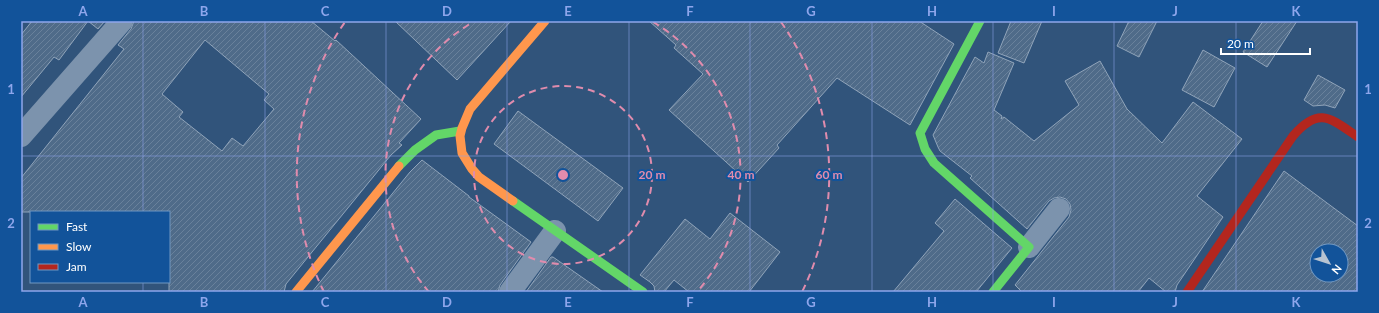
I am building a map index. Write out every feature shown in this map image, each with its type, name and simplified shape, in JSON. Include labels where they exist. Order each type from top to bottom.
[{"type":"street","points":[[21,136],[122,21]]},
{"type":"street","points":[[545,21],[470,108],[460,131],[460,144],[463,156],[469,168],[479,177],[643,292]]},
{"type":"street","points":[[980,21],[920,133],[921,142],[928,157],[934,164],[1029,247]]},
{"type":"street","points":[[1187,292],[1293,136],[1305,122],[1312,118],[1322,117],[1333,121],[1358,137]]},
{"type":"street","points":[[296,292],[401,163],[415,150],[436,135],[460,131]]},
{"type":"street","points":[[993,292],[1059,209]]},
{"type":"street","points":[[510,292],[555,230]]},
{"type":"building","points":[[32,21],[88,21],[59,60],[54,57],[21,97],[21,35]]},
{"type":"building","points":[[88,21],[105,21],[98,29]]},
{"type":"building","points":[[134,21],[311,21],[335,41],[336,40],[421,119],[399,143],[402,145],[391,155],[286,284],[284,292],[169,292],[170,211],[21,212],[21,178],[124,49],[118,45],[131,29]],"holes":[[[205,40],[269,94],[264,100],[274,109],[243,146],[232,138],[222,151],[179,117],[183,112],[162,94]]]},
{"type":"building","points":[[395,21],[511,21],[457,80]]},
{"type":"building","points":[[649,21],[919,21],[954,44],[910,125],[837,78],[777,145],[779,148],[748,182],[669,110],[703,74],[674,48],[676,45]]},
{"type":"building","points":[[1011,21],[1042,21],[1024,63],[998,53]]},
{"type":"building","points":[[1129,21],[1157,21],[1139,57],[1117,46]]},
{"type":"building","points":[[1263,21],[1297,21],[1267,67],[1243,52]]},
{"type":"building","points":[[1203,50],[1235,68],[1214,107],[1182,90]]},
{"type":"building","points":[[988,52],[1014,63],[994,110],[1002,116],[1001,119],[1004,117],[1034,141],[1079,105],[1065,81],[1100,61],[1127,109],[1162,143],[1193,102],[1242,139],[1197,196],[1223,217],[1177,285],[1175,292],[1166,292],[1149,278],[1138,292],[1022,292],[1015,285],[1069,217],[1071,210],[1070,204],[1066,199],[1060,197],[1054,198],[1049,201],[1027,229],[970,178],[972,176],[940,151],[933,135],[975,57],[984,63]]},
{"type":"building","points":[[1318,75],[1345,90],[1335,108],[1325,105],[1313,106],[1304,100]]},
{"type":"building","points":[[518,111],[623,188],[598,221],[494,144]]},
{"type":"building","points":[[422,160],[469,197],[531,242],[500,285],[498,292],[312,292],[410,172]]},
{"type":"building","points":[[1284,171],[1358,226],[1358,292],[1202,292]]},
{"type":"building","points":[[955,199],[1012,248],[976,292],[893,292],[944,231],[935,223]]},
{"type":"building","points":[[730,213],[780,252],[749,292],[689,292],[674,280],[664,292],[655,292],[654,286],[640,275],[685,219],[710,239]]},
{"type":"building","points":[[551,257],[553,257],[603,292],[526,292]]},
{"type":"traffic: fast","points":[[980,21],[920,133],[925,149],[934,163],[1029,247],[993,292]]},
{"type":"traffic: fast","points":[[399,166],[415,150],[436,135],[460,131]]},
{"type":"traffic: fast","points":[[513,201],[643,292]]},
{"type":"traffic: slow","points":[[513,201],[479,177],[472,169],[462,153],[460,136],[470,109],[545,21]]},
{"type":"traffic: slow","points":[[296,292],[399,166]]},
{"type":"traffic: jam","points":[[1187,292],[1293,136],[1302,127],[1310,121],[1318,118],[1325,118],[1332,120],[1358,137]]}]
